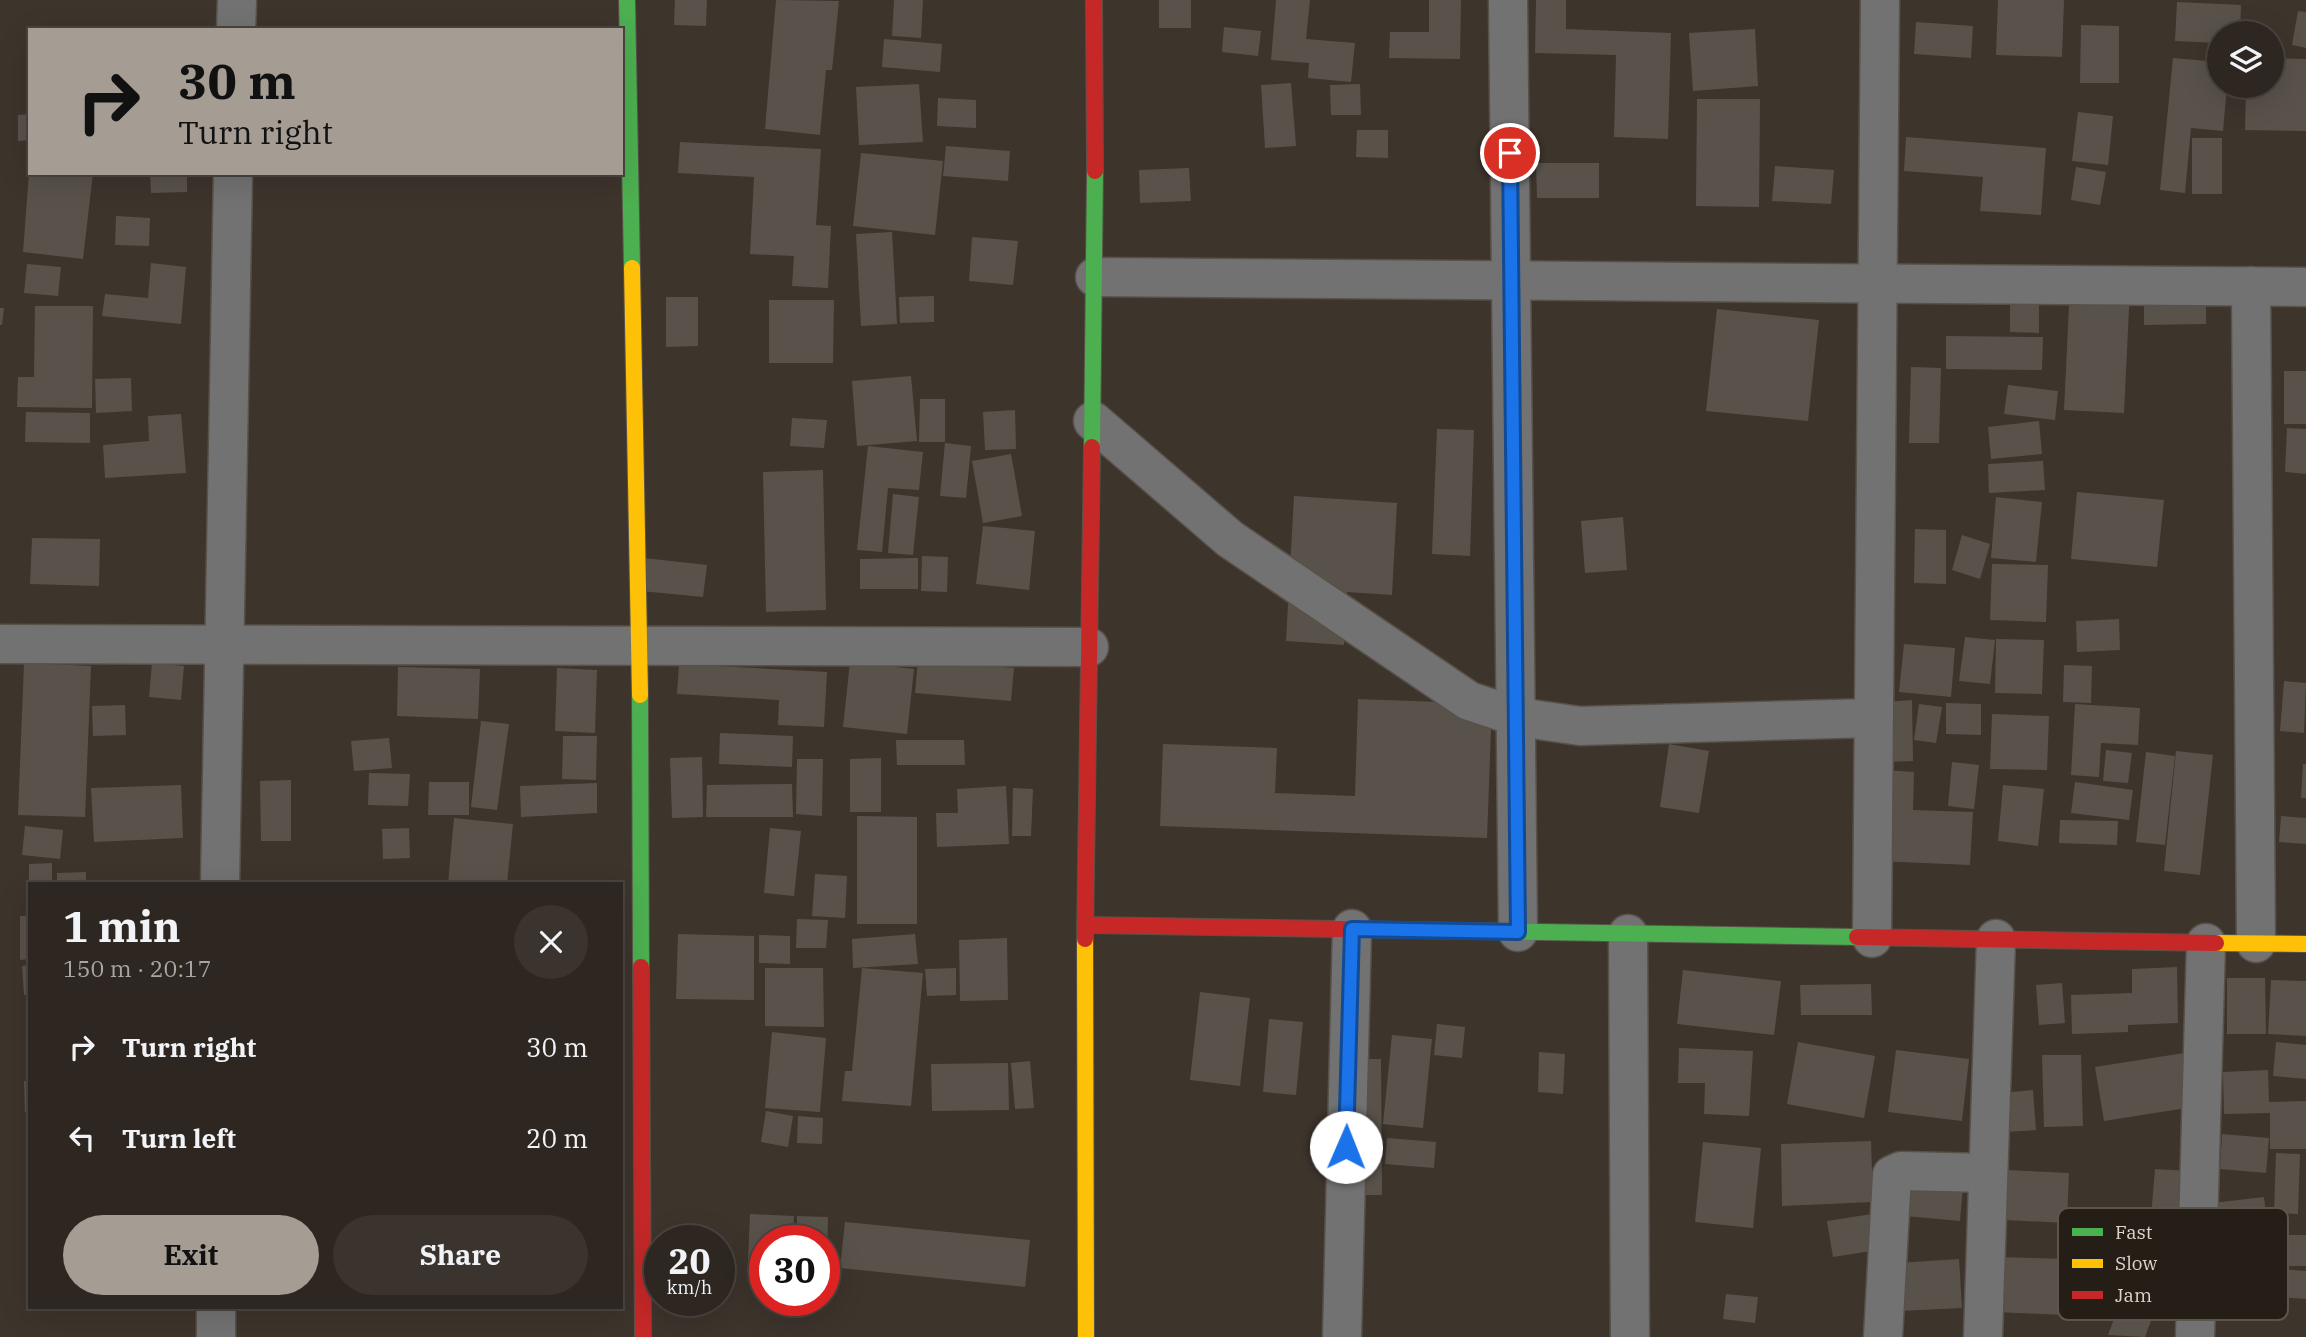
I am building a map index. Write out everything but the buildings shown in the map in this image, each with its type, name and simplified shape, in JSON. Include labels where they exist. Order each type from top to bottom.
[{"type":"street","points":[[236,28],[237,0]]},
{"type":"street","points":[[627,0],[640,644],[643,1337]]},
{"type":"street","points":[[1086,1337],[1085,925],[1095,277],[1094,0]]},
{"type":"street","points":[[1508,0],[1518,717],[1518,932]]},
{"type":"street","points":[[1872,938],[1880,0]]},
{"type":"street","points":[[220,882],[233,175]]},
{"type":"street","points":[[1095,277],[2306,287]]},
{"type":"street","points":[[2251,286],[2256,943]]},
{"type":"street","points":[[1093,421],[1241,547],[1469,701],[1518,717],[1580,726],[1874,718]]},
{"type":"street","points":[[0,644],[1090,647]]},
{"type":"street","points":[[1085,925],[2306,944]]},
{"type":"street","points":[[1342,1337],[1352,929]]},
{"type":"street","points":[[1628,934],[1630,1337]]},
{"type":"street","points":[[1983,1337],[1996,940]]},
{"type":"street","points":[[2199,1208],[2206,943]]},
{"type":"street","points":[[1883,1337],[1892,1175],[1901,1171],[1988,1173]]},
{"type":"street","points":[[216,1309],[216,1337]]},
{"type":"traffic: fast","points":[[627,0],[632,268]]},
{"type":"traffic: fast","points":[[1092,447],[1095,171]]},
{"type":"traffic: fast","points":[[640,695],[641,967]]},
{"type":"traffic: fast","points":[[1405,930],[1857,937]]},
{"type":"traffic: slow","points":[[632,268],[640,695]]},
{"type":"traffic: slow","points":[[1085,939],[1086,1337]]},
{"type":"traffic: slow","points":[[2216,943],[2306,944]]},
{"type":"traffic: jam","points":[[1094,0],[1095,171]]},
{"type":"traffic: jam","points":[[1085,939],[1092,447]]},
{"type":"traffic: jam","points":[[1085,925],[1405,930]]},
{"type":"traffic: jam","points":[[1857,937],[2216,943]]},
{"type":"traffic: jam","points":[[641,967],[643,1337]]},
{"type":"route","points":[[1346,1147],[1352,929],[1518,932],[1518,717],[1510,153]]}]
